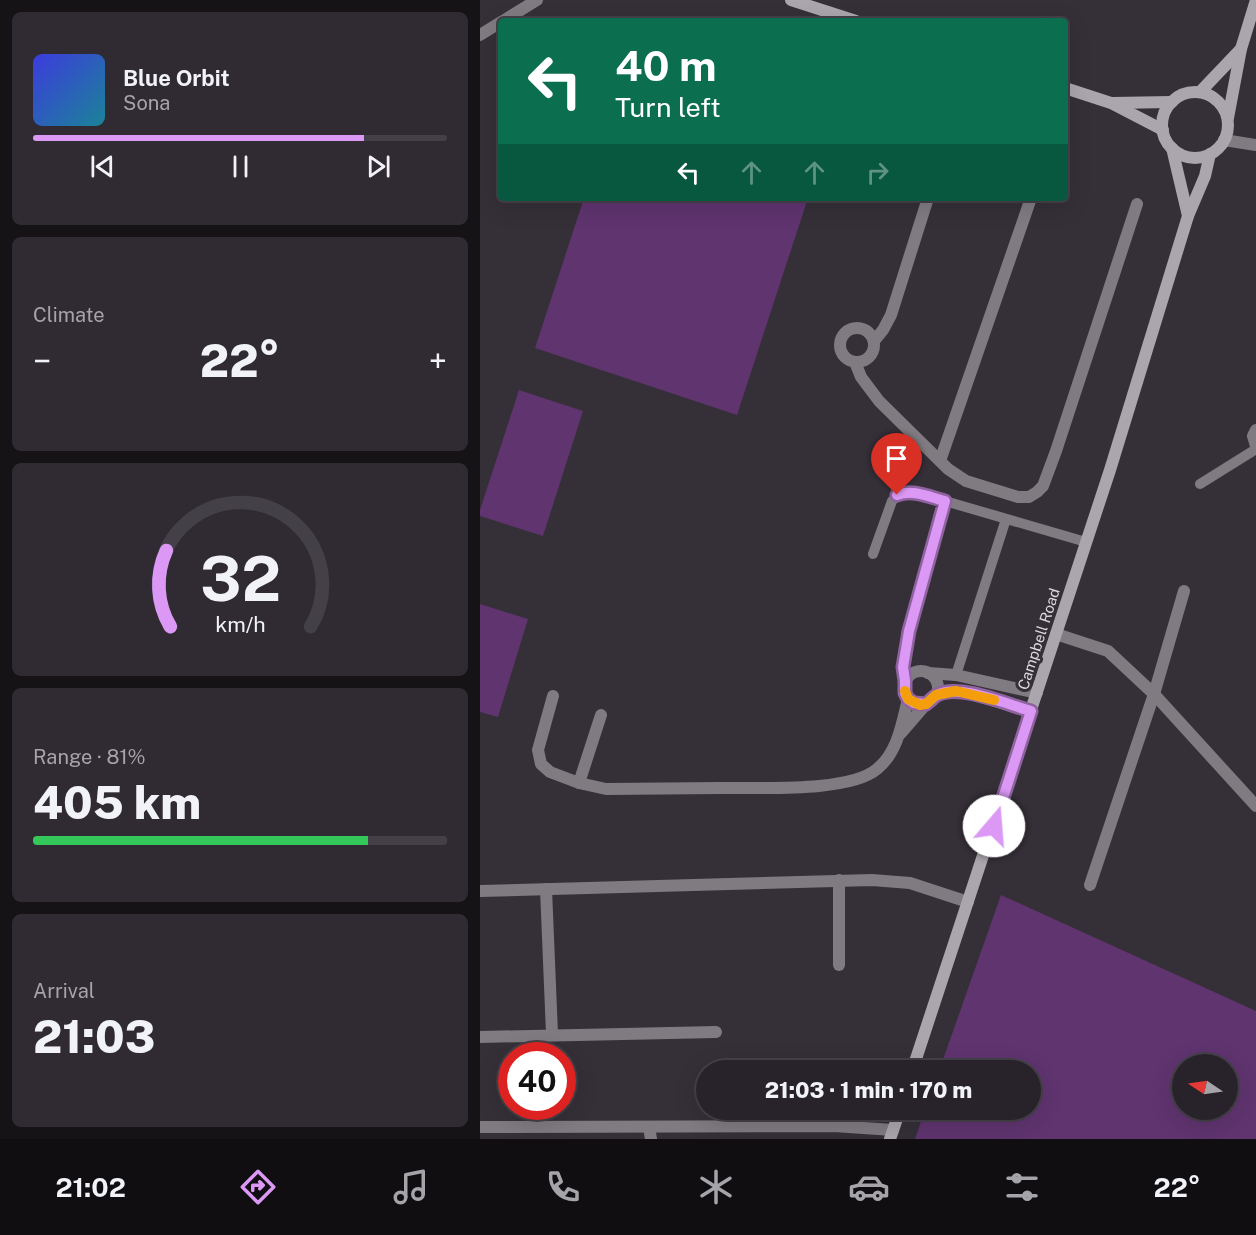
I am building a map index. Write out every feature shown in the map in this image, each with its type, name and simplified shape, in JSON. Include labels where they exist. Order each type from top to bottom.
[{"type":"street","points":[[791,0],[847,18]]},
{"type":"street","points":[[1227,119],[1218,101],[1210,95],[1190,92],[1180,95],[1172,102],[1162,119],[1166,140],[1180,154],[1190,157],[1210,154],[1224,140],[1241,49],[1256,0]]},
{"type":"street","points":[[508,18],[531,2]]},
{"type":"street","points":[[480,35],[498,24]]},
{"type":"street","points":[[1200,92],[1241,49]]},
{"type":"street","points":[[1068,89],[1111,103],[1163,130]]},
{"type":"street","points":[[1111,103],[1172,102]]},
{"type":"street","points":[[1224,140],[1256,145]]},
{"type":"street","points":[[1172,148],[1188,216]]},
{"type":"street","name":"Campbell Road","points":[[916,1060],[1086,542],[1188,216],[1205,176],[1210,154]]},
{"type":"street","points":[[855,362],[868,359],[872,354],[874,341],[884,330],[891,315],[927,201]]},
{"type":"street","points":[[940,461],[1030,201]]},
{"type":"street","points":[[874,341],[871,335],[860,328],[853,329],[843,336],[841,349],[844,356],[855,362],[869,390],[879,401],[940,461],[966,481],[1018,497],[1029,497],[1043,486],[1060,440],[1137,204]]},
{"type":"street","points":[[1256,430],[1253,441],[1256,447]]},
{"type":"street","points":[[1090,885],[1154,694],[1184,591]]},
{"type":"street","points":[[1056,634],[1108,651],[1154,694],[1256,806]]},
{"type":"street","points":[[553,696],[538,750],[538,759],[550,772],[579,783],[606,789],[800,787],[851,781],[877,770],[890,754],[899,736],[908,699],[904,687],[905,681],[915,672],[956,675],[1037,693]]},
{"type":"street","points":[[899,736],[931,700],[937,682],[928,673]]},
{"type":"street","points":[[908,699],[914,703],[956,691],[1031,711]]},
{"type":"street","points":[[579,783],[601,715]]},
{"type":"street","points":[[480,891],[872,879],[910,883],[968,902]]},
{"type":"street","points":[[839,880],[839,965]]},
{"type":"street","points":[[546,889],[552,1034]]},
{"type":"street","points":[[480,1036],[716,1032]]},
{"type":"street","points":[[480,1127],[650,1133],[834,1126],[892,1134]]},
{"type":"lane","points":[[1200,484],[1256,447]]},
{"type":"lane","points":[[873,554],[892,501],[897,495],[906,491],[1086,542]]},
{"type":"lane","points":[[905,681],[903,667],[909,631],[945,501]]},
{"type":"lane","points":[[956,675],[1006,519]]},
{"type":"shaded area","points":[[583,201],[807,201],[737,415],[535,348]]},
{"type":"shaded area","points":[[519,390],[583,411],[543,536],[480,516]]},
{"type":"shaded area","points":[[480,604],[528,619],[498,717],[480,712]]},
{"type":"shaded area","points":[[1001,895],[1256,1011],[1256,1139],[915,1139],[922,1120],[1041,1120],[1041,1060],[943,1060]]},
{"type":"slow traffic","points":[[905,691],[908,699],[920,705],[926,704],[936,695],[956,691],[994,700]]},
{"type":"route","points":[[897,495],[906,491],[915,492],[945,501],[909,631],[903,667],[904,687],[908,699],[920,705],[926,704],[936,695],[956,691],[1031,711],[994,826]]}]
